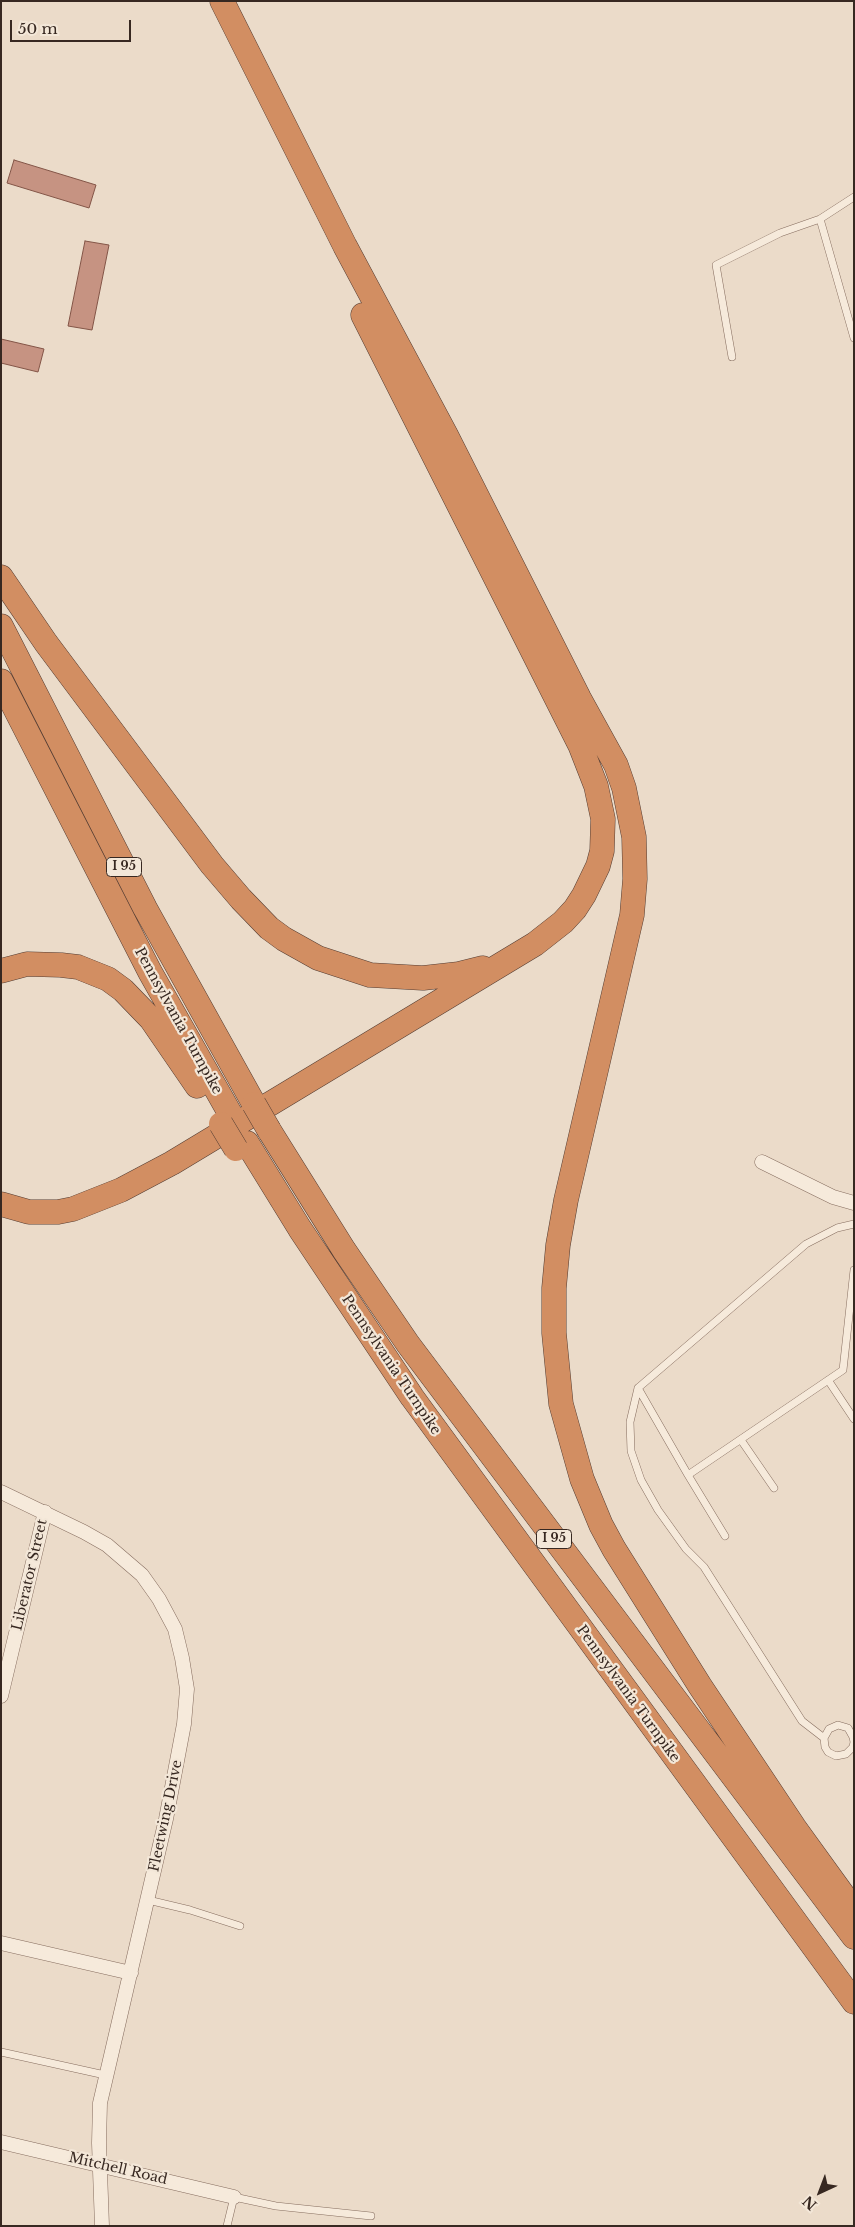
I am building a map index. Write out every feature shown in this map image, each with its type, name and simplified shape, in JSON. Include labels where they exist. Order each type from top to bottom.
[{"type":"highway","points":[[1,1204],[29,1212],[58,1212],[87,1205],[121,1190],[172,1163],[535,944],[563,922],[575,909],[598,866],[603,836],[603,819],[596,786],[571,726],[233,60],[206,1]]},
{"type":"highway","points":[[222,1],[344,246],[446,436],[579,698],[616,765],[624,788],[634,837],[635,880],[632,915],[566,1200],[556,1267],[554,1333],[558,1380],[567,1428],[591,1503],[627,1572],[748,1759],[854,1910]]},
{"type":"highway","points":[[1,577],[46,644],[212,865],[254,914],[284,939],[335,965],[352,971],[389,978],[442,977],[510,959]]},
{"type":"highway","name":"Pennsylvania Turnpike","points":[[1,626],[145,908],[269,1130],[344,1250],[408,1344],[854,1937]]},
{"type":"highway","name":"Pennsylvania Turnpike","points":[[1,681],[227,1121],[242,1146],[412,1397],[854,2002]]},
{"type":"highway","points":[[1,1220],[24,1226],[55,1227],[86,1220],[115,1208],[151,1189],[525,968],[568,937],[591,915],[607,888],[617,857],[619,841],[617,804],[612,784],[579,698]]},
{"type":"highway","points":[[1,971],[27,964],[61,964],[78,967],[108,979],[123,990],[151,1019],[227,1121]]},
{"type":"street","points":[[762,1162],[833,1197],[854,1203]]},
{"type":"street","name":"Fleetwing Drive","points":[[1,1492],[45,1512],[106,1545],[127,1561],[142,1575],[159,1599],[175,1629],[182,1658],[187,1702],[166,1819],[100,2102],[102,2226]]},
{"type":"street","name":"Liberator Street","points":[[1,1696],[45,1512]]},
{"type":"street","points":[[1,1943],[131,1973]]},
{"type":"street","name":"Mitchell Road","points":[[1,2142],[234,2197]]},
{"type":"lane","points":[[732,357],[716,266],[780,233],[820,219],[854,197]]},
{"type":"lane","points":[[820,219],[854,338]]},
{"type":"lane","points":[[824,1738],[802,1721],[704,1567],[686,1549],[658,1510],[641,1480],[632,1450],[630,1422],[638,1388],[806,1244],[837,1228],[854,1224]]},
{"type":"lane","points":[[688,1475],[843,1370],[854,1270]]},
{"type":"lane","points":[[828,1380],[854,1419]]},
{"type":"lane","points":[[638,1388],[725,1536]]},
{"type":"lane","points":[[741,1440],[774,1488]]},
{"type":"lane","points":[[838,1725],[848,1728],[854,1742],[853,1747],[846,1754],[836,1756],[825,1748],[824,1738],[829,1729],[838,1725]]},
{"type":"lane","points":[[148,1900],[190,1910],[240,1926]]},
{"type":"lane","points":[[1,2052],[105,2075]]},
{"type":"lane","points":[[227,2226],[234,2197],[276,2206],[371,2216]]},
{"type":"building","points":[[14,160],[96,185],[89,208],[7,183]]},
{"type":"building","points":[[85,241],[109,245],[92,330],[68,326]]},
{"type":"building","points":[[1,339],[44,349],[38,372],[1,363]]}]
